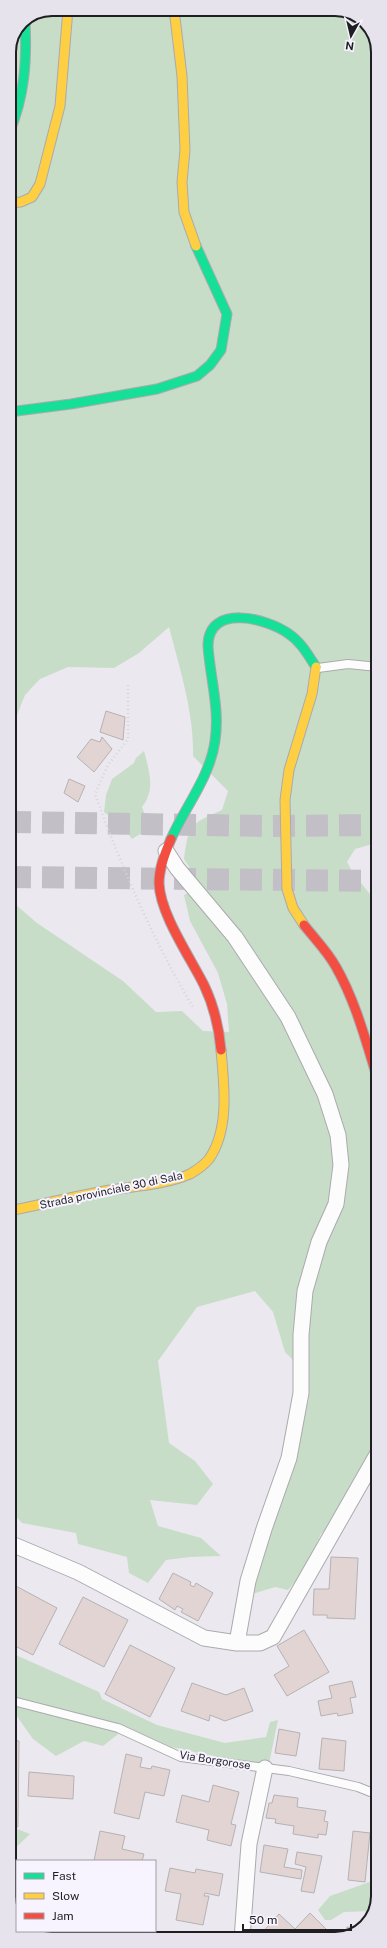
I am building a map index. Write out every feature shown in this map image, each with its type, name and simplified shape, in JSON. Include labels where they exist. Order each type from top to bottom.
[{"type":"street","points":[[16,202],[21,202],[32,197],[40,184],[60,106],[67,16]]},
{"type":"street","points":[[16,410],[71,404],[157,389],[197,376],[210,365],[221,350],[227,314],[214,282],[191,236],[184,212],[182,182],[185,150],[182,76],[175,16]]},
{"type":"street","points":[[16,118],[25,86],[27,56],[25,27]]},
{"type":"street","name":"Strada provinciale 30 di Sala","points":[[16,1210],[110,1190],[145,1185],[188,1174],[199,1169],[209,1158],[222,1132],[223,1108],[221,1037],[211,1000],[167,913],[159,883],[166,851],[206,775],[216,738],[216,717],[208,646],[209,633],[215,625],[227,619],[247,618],[274,624],[292,635],[304,647],[317,668]]},
{"type":"street","points":[[317,668],[309,708],[289,771],[285,797],[285,856],[289,899],[295,913],[314,935],[336,966],[351,997],[371,1058]]},
{"type":"street","points":[[166,851],[177,868],[235,937],[288,1017],[325,1094],[338,1135],[341,1165],[336,1204],[319,1242],[305,1291],[301,1335],[301,1393],[289,1458],[264,1529],[248,1581],[237,1643]]},
{"type":"street","points":[[16,1546],[78,1572],[204,1638],[237,1643],[260,1643],[272,1637],[371,1465]]},
{"type":"street","points":[[243,1932],[249,1844],[265,1768]]},
{"type":"lane","points":[[317,668],[348,664],[371,666]]},
{"type":"lane","name":"Via Borgorose","points":[[16,1702],[118,1728],[181,1757],[289,1771],[358,1787],[371,1792]]},
{"type":"path","points":[[16,1069],[19,1075],[54,1083],[68,1101],[99,1114],[114,1106],[138,1116],[158,1109],[173,1098],[184,1093],[221,1055]]},
{"type":"green space","points":[[52,16],[338,16],[349,19],[362,28],[371,47],[371,844],[355,849],[347,862],[353,873],[371,895],[371,1483],[321,1534],[303,1573],[288,1590],[275,1587],[252,1594],[243,1567],[267,1519],[300,1432],[309,1398],[308,1375],[285,1352],[273,1312],[255,1291],[197,1307],[158,1361],[169,1443],[195,1461],[213,1484],[197,1505],[150,1500],[158,1526],[201,1538],[221,1556],[190,1557],[166,1560],[148,1583],[129,1573],[127,1557],[78,1544],[76,1533],[22,1523],[16,1517],[16,905],[37,923],[123,981],[156,1012],[182,1011],[203,1031],[229,1032],[227,1004],[218,973],[190,921],[184,895],[202,887],[184,859],[190,832],[197,822],[222,810],[228,791],[193,756],[193,740],[189,707],[169,627],[139,653],[114,668],[68,667],[40,679],[25,695],[16,718],[16,52],[19,38],[26,26],[32,22]]},
{"type":"green space","points":[[144,751],[149,773],[150,787],[149,793],[142,807],[150,828],[132,839],[121,824],[104,812],[106,795],[112,779],[134,763],[136,758]]},
{"type":"green space","points":[[16,1655],[99,1692],[102,1699],[157,1725],[225,1743],[266,1737],[270,1722],[278,1720],[269,1764],[233,1760],[171,1747],[123,1725],[117,1735],[103,1746],[84,1741],[56,1756],[33,1739],[16,1715]]},
{"type":"green space","points":[[16,1829],[30,1834],[16,1847]]},
{"type":"green space","points":[[371,1881],[371,1901],[367,1911],[344,1912],[331,1920],[325,1920],[318,1910],[330,1896]]},
{"type":"building","points":[[106,711],[125,717],[123,740],[100,732]]},
{"type":"building","points":[[102,737],[112,749],[94,772],[77,757],[91,739],[100,742]]},
{"type":"building","points":[[69,779],[85,786],[78,802],[64,793]]},
{"type":"building","points":[[331,1557],[358,1558],[355,1619],[327,1618],[327,1615],[313,1615],[314,1589],[329,1589]]},
{"type":"building","points":[[173,1573],[191,1582],[190,1585],[194,1587],[196,1583],[213,1593],[198,1621],[181,1612],[183,1609],[177,1606],[175,1610],[159,1599]]},
{"type":"building","points":[[16,1586],[57,1608],[33,1655],[16,1646]]},
{"type":"building","points":[[83,1597],[128,1620],[104,1667],[59,1644]]},
{"type":"building","points":[[304,1630],[329,1672],[287,1696],[274,1675],[289,1666],[277,1646]]},
{"type":"building","points":[[130,1645],[175,1668],[150,1717],[105,1694]]},
{"type":"building","points":[[352,1681],[356,1697],[350,1698],[353,1713],[338,1716],[337,1713],[321,1716],[318,1701],[332,1698],[329,1686]]},
{"type":"building","points":[[192,1683],[226,1695],[244,1688],[253,1711],[225,1721],[210,1715],[209,1721],[181,1711]]},
{"type":"building","points":[[279,1729],[300,1733],[296,1756],[275,1753]]},
{"type":"building","points":[[322,1738],[346,1741],[344,1771],[319,1769]]},
{"type":"building","points":[[16,1741],[19,1741],[18,1827],[16,1827]]},
{"type":"building","points":[[126,1754],[142,1758],[140,1767],[151,1769],[152,1766],[170,1770],[164,1796],[145,1792],[139,1819],[114,1813]]},
{"type":"building","points":[[29,1772],[74,1776],[73,1799],[28,1796]]},
{"type":"building","points":[[213,1785],[239,1792],[231,1824],[236,1825],[231,1846],[207,1840],[209,1830],[176,1822],[182,1795],[209,1802]]},
{"type":"building","points":[[274,1795],[298,1798],[297,1807],[326,1811],[324,1821],[328,1822],[326,1835],[318,1834],[318,1838],[293,1834],[294,1826],[275,1823],[276,1819],[266,1818],[269,1803],[272,1803]]},
{"type":"building","points":[[100,1831],[125,1836],[122,1849],[144,1854],[142,1860],[94,1860]]},
{"type":"building","points":[[353,1831],[370,1833],[365,1882],[348,1880]]},
{"type":"building","points":[[264,1845],[288,1849],[284,1867],[302,1870],[301,1879],[260,1872]]},
{"type":"building","points":[[297,1852],[322,1856],[314,1893],[301,1891],[306,1867],[295,1864]]},
{"type":"building","points":[[170,1868],[195,1873],[196,1869],[223,1874],[219,1896],[205,1893],[204,1896],[209,1896],[203,1925],[176,1920],[181,1894],[165,1891]]},
{"type":"building","points":[[310,1913],[326,1929],[323,1932],[263,1932],[279,1914],[295,1929]]},
{"type":"tunnel","points":[[16,822],[267,826],[371,825]]},
{"type":"tunnel","points":[[16,877],[371,881]]},
{"type":"traffic: fast","points":[[16,113],[24,78],[26,49],[25,27]]},
{"type":"traffic: fast","points":[[16,411],[71,404],[157,389],[197,376],[210,365],[221,350],[227,314],[196,246]]},
{"type":"traffic: fast","points":[[171,839],[203,779],[215,741],[216,717],[208,646],[211,632],[218,624],[228,619],[254,619],[267,623],[279,628],[297,641],[316,667]]},
{"type":"traffic: slow","points":[[16,202],[21,202],[32,197],[40,184],[60,106],[67,16]]},
{"type":"traffic: slow","points":[[175,16],[182,76],[185,150],[182,182],[184,212],[196,246]]},
{"type":"traffic: slow","points":[[304,925],[293,908],[287,889],[285,800],[289,770],[312,694],[316,667]]},
{"type":"traffic: slow","points":[[16,1209],[97,1192],[171,1181],[190,1174],[200,1167],[209,1159],[216,1147],[223,1120],[224,1092],[221,1050]]},
{"type":"traffic: jam","points":[[171,839],[160,872],[159,883],[164,908],[208,993],[216,1017],[221,1050]]},
{"type":"traffic: jam","points":[[304,925],[329,956],[343,980],[360,1022],[371,1057]]}]
